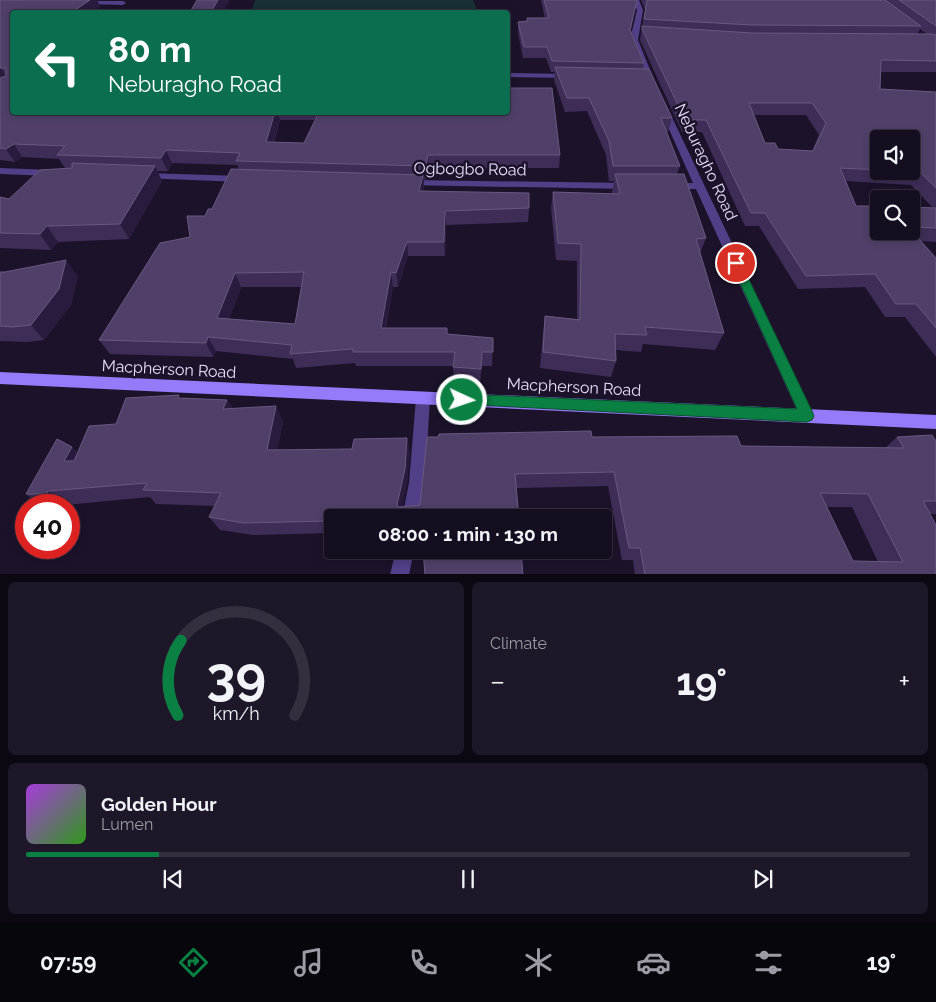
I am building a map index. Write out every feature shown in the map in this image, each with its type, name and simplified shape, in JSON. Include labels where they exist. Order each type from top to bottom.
[{"type":"street","name":"Neburagho Road","points":[[636,0],[640,10],[639,34],[634,40],[644,78],[700,186],[807,416]]},
{"type":"street","points":[[74,2],[124,1]]},
{"type":"street","points":[[112,10],[124,1]]},
{"type":"street","points":[[510,75],[583,76]]},
{"type":"street","points":[[0,171],[64,174]]},
{"type":"street","points":[[133,176],[252,179]]},
{"type":"street","name":"Ogbogbo Road","points":[[400,183],[642,186]]},
{"type":"street","points":[[661,186],[700,186]]},
{"type":"street","name":"Macpherson Road","points":[[0,378],[936,422]]},
{"type":"street","points":[[413,509],[417,483],[423,398]]},
{"type":"street","points":[[399,574],[403,559]]},
{"type":"green space","points":[[255,0],[473,0],[477,10],[252,10]]},
{"type":"building","points":[[0,0],[90,0],[75,10],[10,10],[10,115],[274,115],[266,142],[304,143],[318,115],[510,115],[510,88],[552,88],[560,155],[428,155],[426,166],[236,161],[240,153],[166,150],[161,158],[57,155],[65,146],[14,144],[6,149],[0,148],[0,78],[6,76],[6,68],[0,68]]},
{"type":"building","points":[[197,0],[218,0],[212,10],[191,10]]},
{"type":"building","points":[[544,0],[637,0],[630,30],[644,63],[552,61],[547,47],[524,47],[518,22],[528,21],[527,18],[549,18]]},
{"type":"building","points":[[647,0],[885,0],[921,26],[752,25],[644,19]]},
{"type":"building","points":[[899,0],[936,0],[936,26]]},
{"type":"building","points":[[642,26],[752,33],[936,35],[936,61],[881,60],[880,89],[936,92],[936,188],[920,172],[920,130],[870,130],[870,170],[840,168],[856,206],[870,206],[870,240],[920,240],[936,258],[936,328],[916,304],[896,304],[875,274],[806,276],[765,213],[751,213],[706,120],[685,120]],"holes":[[[749,103],[812,103],[826,123],[813,151],[778,149],[775,143],[765,143]]]},
{"type":"building","points":[[555,67],[649,69],[672,118],[661,118],[680,166],[613,166],[609,141],[589,98],[567,98]]},
{"type":"building","points":[[72,163],[155,166],[120,224],[47,226],[40,234],[0,233],[0,197],[9,199],[40,170],[72,168]]},
{"type":"building","points":[[231,169],[423,175],[419,191],[529,193],[529,208],[445,211],[444,242],[407,242],[396,273],[391,272],[381,328],[447,328],[447,334],[493,338],[493,352],[482,352],[481,369],[453,367],[455,352],[353,352],[353,349],[290,354],[292,345],[208,337],[206,343],[99,340],[160,243],[190,237],[187,216],[205,216],[208,209],[212,209]],"holes":[[[304,272],[295,324],[217,318],[235,273]]]},
{"type":"building","points":[[615,174],[684,174],[706,238],[696,239],[724,333],[645,327],[647,335],[615,334],[616,361],[543,352],[545,316],[580,320],[581,244],[558,243],[553,192],[620,194]]},
{"type":"building","points":[[920,207],[936,208],[936,228],[920,227]]},
{"type":"building","points":[[66,260],[59,289],[31,325],[0,326],[0,272]]},
{"type":"building","points":[[179,395],[178,398],[227,400],[223,409],[276,406],[267,450],[352,449],[354,439],[407,438],[405,469],[397,505],[399,507],[420,505],[427,437],[438,437],[439,434],[591,431],[592,437],[737,436],[741,446],[904,448],[897,437],[932,435],[936,441],[936,501],[923,501],[936,525],[936,574],[645,574],[640,548],[629,548],[614,472],[515,474],[518,509],[324,509],[324,521],[243,523],[209,517],[221,493],[143,490],[147,483],[48,491],[47,494],[26,494],[57,439],[72,447],[64,461],[74,461],[89,426],[116,424],[126,398]],"holes":[[[820,493],[868,494],[903,562],[853,561]]]},
{"type":"building","points":[[424,559],[522,559],[523,574],[425,574]]},
{"type":"route","points":[[462,400],[807,416],[736,263]]}]
